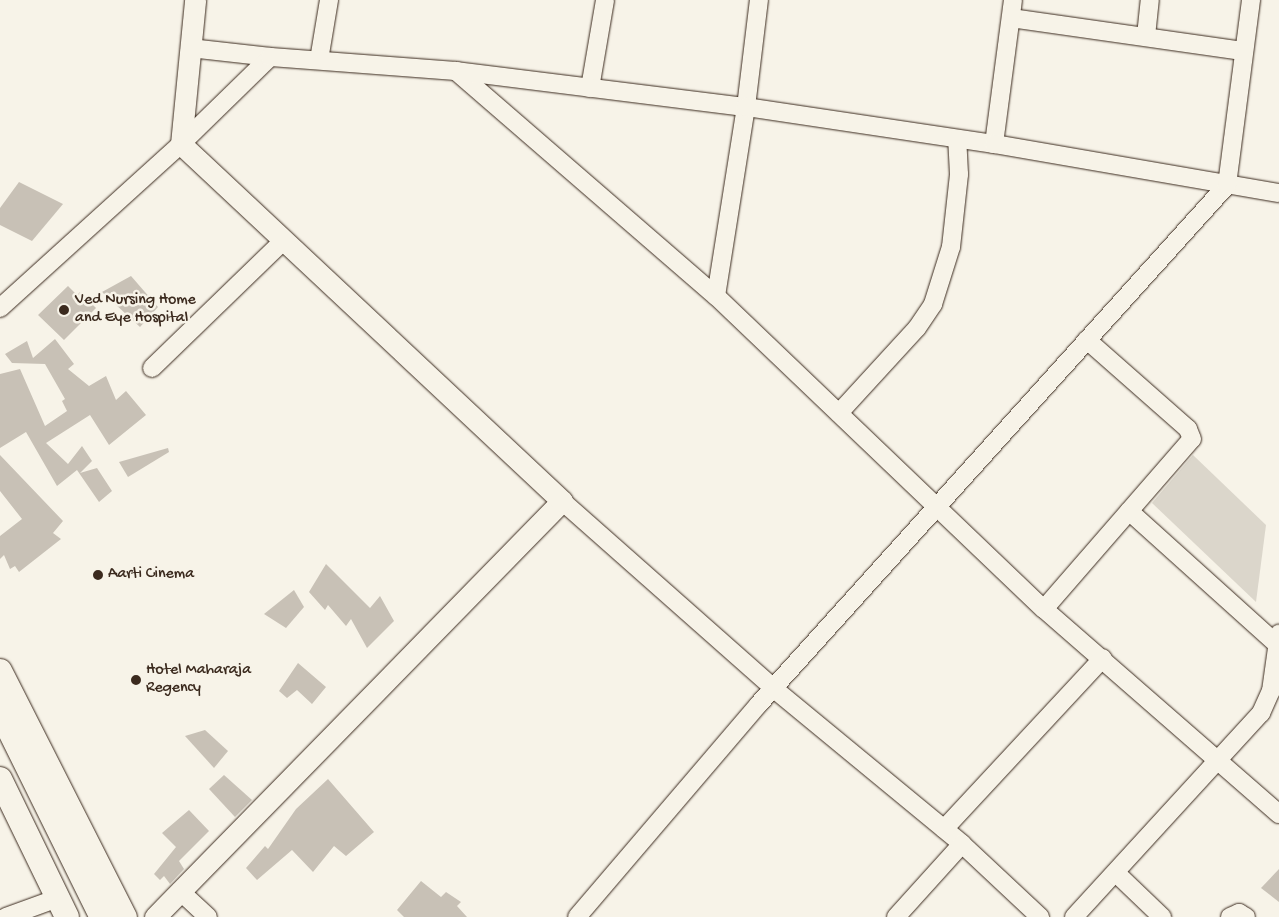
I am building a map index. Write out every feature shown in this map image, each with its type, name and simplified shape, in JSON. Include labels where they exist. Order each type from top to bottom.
[{"type":"main road","points":[[0,671],[125,917]]},
{"type":"main road","points":[[0,709],[103,917]]},
{"type":"main road","points":[[0,741],[88,917]]},
{"type":"main road","points":[[2,789],[63,908]]},
{"type":"street","points":[[181,144],[195,0]]},
{"type":"street","points":[[319,60],[329,0]]},
{"type":"street","points":[[590,88],[605,0]]},
{"type":"street","points":[[716,296],[746,107],[759,0]]},
{"type":"street","points":[[994,144],[1013,0]]},
{"type":"street","points":[[1146,36],[1150,0]]},
{"type":"street","points":[[577,917],[773,688],[1227,185],[1251,0]]},
{"type":"street","points":[[1011,18],[1243,51]]},
{"type":"street","points":[[190,48],[270,58],[456,71],[746,107],[994,144],[1279,193]]},
{"type":"street","points":[[0,308],[181,144],[270,58]]},
{"type":"street","points":[[456,71],[716,296],[1044,609],[1104,658],[1279,814]]},
{"type":"street","points":[[839,413],[917,328],[934,304],[951,246],[959,174],[958,139]]},
{"type":"street","points":[[181,144],[562,501],[773,688],[962,844],[1040,917]]},
{"type":"street","points":[[152,368],[284,240]]},
{"type":"street","points":[[1044,609],[1190,444],[1192,434],[1087,340]]},
{"type":"street","points":[[155,917],[562,501]]},
{"type":"street","points":[[1074,917],[1268,704],[1279,640],[1129,511]]},
{"type":"street","points":[[944,829],[1104,658]]},
{"type":"street","points":[[896,917],[962,844]]},
{"type":"street","points":[[1116,873],[1162,917]]},
{"type":"street","points":[[180,891],[208,917]]},
{"type":"street","points":[[6,917],[63,908]]},
{"type":"street","points":[[1230,917],[1239,913],[1246,917]]},
{"type":"shaded area","points":[[1193,455],[1266,525],[1256,602],[1152,503]]},
{"type":"building","points":[[19,182],[63,204],[32,241],[0,225],[0,208]]},
{"type":"building","points":[[131,276],[158,307],[140,327],[102,292]]},
{"type":"building","points":[[68,286],[77,295],[80,292],[96,308],[64,340],[38,315]]},
{"type":"building","points":[[55,339],[74,364],[68,369],[89,386],[106,376],[116,400],[126,391],[146,415],[109,445],[90,415],[46,443],[68,464],[82,446],[92,461],[80,473],[97,468],[112,491],[99,502],[77,470],[57,486],[26,432],[0,448],[0,374],[20,369],[45,426],[67,411],[62,401],[65,399],[45,364],[12,363],[5,354],[27,341],[33,358]]},
{"type":"building","points":[[168,448],[169,452],[128,477],[119,462]]},
{"type":"building","points":[[0,455],[63,521],[53,533],[61,539],[19,572],[15,566],[10,569],[4,555],[0,559],[0,536],[22,519],[0,491]]},
{"type":"building","points":[[326,564],[370,608],[380,596],[394,621],[367,648],[351,619],[346,626],[328,605],[325,610],[309,592]]},
{"type":"building","points":[[294,590],[304,607],[286,628],[264,614]]},
{"type":"building","points":[[298,663],[326,687],[312,704],[297,690],[287,698],[279,691]]},
{"type":"building","points":[[205,730],[228,751],[214,768],[185,736]]},
{"type":"building","points":[[224,775],[252,800],[235,817],[209,789]]},
{"type":"building","points":[[328,779],[374,832],[346,856],[334,846],[313,872],[292,850],[257,880],[246,868],[265,846],[268,849],[296,809]]},
{"type":"building","points":[[189,810],[209,831],[179,861],[184,869],[170,884],[164,876],[160,880],[154,874],[176,847],[162,833]]},
{"type":"building","points":[[1279,869],[1279,902],[1261,888]]},
{"type":"building","points":[[421,881],[441,897],[446,892],[461,902],[457,906],[467,917],[404,917],[397,910]]},
{"type":"place","name":"Ved Nursing Home and Eye Hospital","points":[[64,310]]},
{"type":"place","name":"Aarti Cinema","points":[[98,575]]},
{"type":"place","name":"Hotel Maharaja Regency","points":[[136,680]]}]
